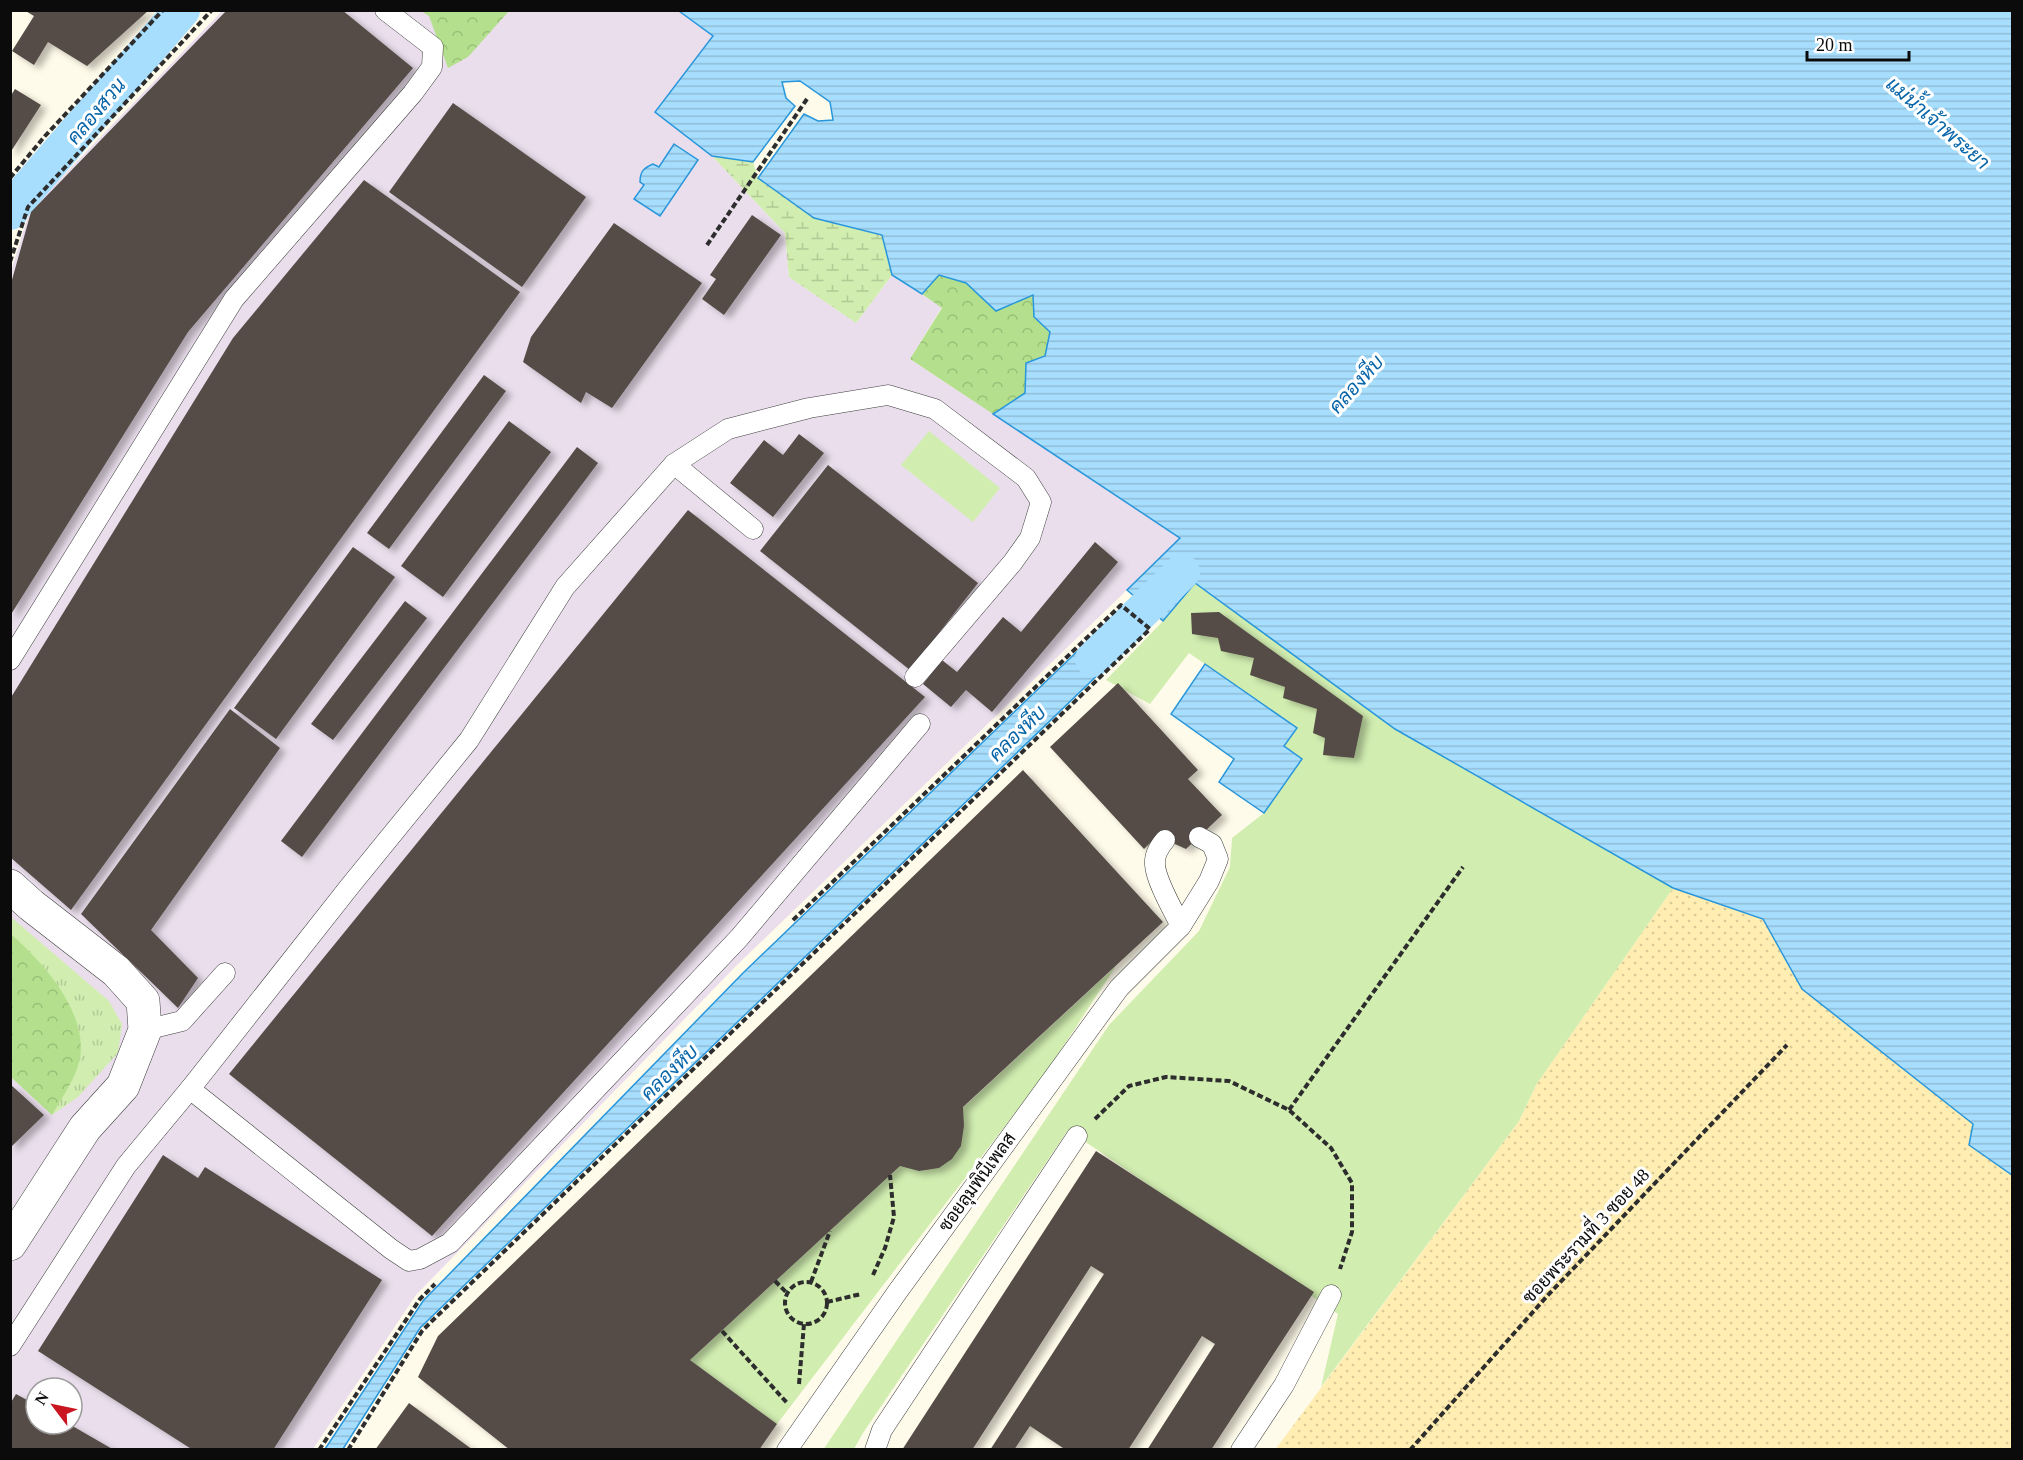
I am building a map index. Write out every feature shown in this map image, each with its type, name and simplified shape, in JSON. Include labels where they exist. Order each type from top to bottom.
[{"type":"street","points":[[10,886],[30,905],[116,971],[143,1001],[145,1030],[123,1086],[86,1128],[10,1244]]},
{"type":"lane","points":[[10,660],[234,299],[413,93],[432,67],[433,47],[385,10]]},
{"type":"lane","points":[[10,1346],[126,1166],[470,740],[566,587],[674,464],[728,429],[808,408],[888,395],[935,409],[1026,478],[1041,502],[1030,538],[1013,562],[915,676]]},
{"type":"lane","points":[[674,464],[753,529]]},
{"type":"lane","points":[[190,1089],[391,1249],[409,1261],[420,1259],[450,1243],[739,938],[920,724]]},
{"type":"lane","name":"ซอยลุมพินีเพลส","points":[[787,1449],[898,1291],[1119,988],[1181,926],[1209,881],[1218,860],[1212,844],[1199,837]]},
{"type":"lane","points":[[1165,840],[1158,847],[1155,866],[1163,890],[1181,926]]},
{"type":"lane","points":[[145,1030],[182,1021],[225,973]]},
{"type":"lane","points":[[875,1449],[882,1430],[1077,1136]]},
{"type":"lane","points":[[1241,1449],[1284,1385],[1331,1295]]},
{"type":"path","points":[[10,177],[45,136],[163,10]]},
{"type":"path","points":[[10,262],[28,207],[212,10]]},
{"type":"path","points":[[707,245],[807,99]]},
{"type":"path","points":[[348,1449],[422,1331],[1150,629],[1121,604]]},
{"type":"path","points":[[1289,1110],[1463,867]]},
{"type":"path","name":"ซอยพระรามที่ 3 ซอย 48","points":[[1410,1449],[1549,1294],[1787,1045]]},
{"type":"path","points":[[1077,1136],[1129,1086],[1166,1077],[1229,1081],[1289,1110],[1331,1148],[1352,1183],[1352,1232],[1331,1295]]},
{"type":"path","points":[[870,1279],[885,1248],[894,1217],[890,1175]]},
{"type":"path","points":[[811,1282],[830,1231]]},
{"type":"path","points":[[775,1281],[787,1293]]},
{"type":"path","points":[[804,1281],[811,1282],[823,1289],[827,1302],[826,1310],[818,1321],[797,1323],[787,1313],[785,1306],[787,1293],[797,1284],[804,1281]]},
{"type":"path","points":[[827,1302],[861,1295],[866,1287]]},
{"type":"path","points":[[722,1331],[792,1409]]},
{"type":"shaded area","points":[[222,11],[679,11],[713,36],[655,112],[712,156],[785,233],[789,277],[856,323],[892,275],[942,307],[910,359],[1181,538],[737,965],[416,1295],[313,1449],[11,1449],[10,274],[30,210]]},
{"type":"green space","points":[[421,11],[509,11],[468,57],[448,68],[429,16]]},
{"type":"green space","points":[[712,156],[753,162],[758,178],[814,218],[882,235],[892,275],[856,323],[789,277],[785,233]]},
{"type":"green space","points":[[939,274],[966,283],[996,311],[1033,294],[1034,317],[1051,332],[1045,356],[1026,363],[1025,393],[993,414],[910,359],[942,308],[922,294]]},
{"type":"green space","points":[[929,431],[1000,488],[973,522],[901,465]]},
{"type":"green space","points":[[1195,583],[1395,729],[1673,888],[1536,1085],[1519,1121],[1321,1387],[1338,1314],[1068,1130],[854,1449],[823,1450],[1109,1025],[1199,931],[1230,867],[1232,838],[1264,813],[1302,759],[1284,746],[1297,728],[1189,653],[1150,704],[1106,680],[1163,621]]},
{"type":"green space","points":[[11,917],[109,1001],[122,1024],[118,1053],[78,1097],[52,1115],[11,1077]]},
{"type":"green space","points":[[11,936],[26,948],[52,977],[64,994],[79,1030],[81,1048],[78,1066],[52,1115],[11,1077]]},
{"type":"green space","points":[[1116,966],[1047,1071],[777,1424],[690,1360]]},
{"type":"sand","points":[[1673,888],[1763,919],[1802,989],[1973,1124],[1969,1145],[2012,1175],[2012,1449],[1275,1450],[1519,1121],[1536,1085]]},
{"type":"water","name":"แม่น้ำเจ้าพระยา","points":[[679,11],[2012,11],[2012,1175],[1969,1145],[1973,1124],[1802,989],[1763,919],[1673,888],[1395,729],[1195,583],[1163,621],[1127,590],[1180,538],[993,414],[1025,393],[1026,363],[1045,356],[1050,332],[1034,317],[1033,295],[996,311],[966,283],[939,275],[922,294],[892,275],[882,235],[814,218],[758,178],[804,114],[818,121],[833,120],[830,102],[800,81],[782,82],[786,98],[795,106],[753,162],[712,156],[655,112],[713,36]]},
{"type":"water","points":[[674,144],[698,160],[660,216],[634,199],[644,185],[640,182],[643,170],[653,164],[659,167]]},
{"type":"water","points":[[1116,614],[1137,637],[420,1328],[343,1449],[325,1449],[423,1301],[743,973]]},
{"type":"water","points":[[1205,664],[1297,728],[1284,746],[1302,759],[1264,813],[1219,782],[1234,759],[1171,714]]},
{"type":"building","points":[[24,10],[149,10],[87,66],[48,42],[34,65],[12,51],[34,16]]},
{"type":"building","points":[[227,10],[342,10],[413,68],[188,332],[10,616],[10,287],[31,212]]},
{"type":"building","points":[[15,89],[41,105],[10,153],[10,97]]},
{"type":"building","points":[[453,103],[586,197],[522,287],[389,192]]},
{"type":"building","points":[[364,180],[520,292],[71,910],[10,857],[10,699],[233,338]]},
{"type":"building","points":[[752,215],[781,235],[724,315],[702,299],[716,279],[710,275]]},
{"type":"building","points":[[614,223],[702,283],[612,408],[586,392],[581,403],[523,362],[531,337]]},
{"type":"building","points":[[484,375],[506,391],[389,549],[367,533]]},
{"type":"building","points":[[509,421],[551,452],[443,597],[401,566]]},
{"type":"building","points":[[799,434],[824,453],[773,517],[730,483],[764,440],[783,455]]},
{"type":"building","points":[[577,447],[598,463],[302,857],[281,841]]},
{"type":"building","points":[[828,465],[978,583],[910,670],[760,551]]},
{"type":"building","points":[[688,510],[925,697],[432,1236],[229,1074]]},
{"type":"building","points":[[1095,542],[1118,562],[992,712],[966,690],[951,707],[923,684],[942,660],[957,672],[1003,617],[1021,632]]},
{"type":"building","points":[[353,547],[395,577],[276,739],[234,708]]},
{"type":"building","points":[[405,601],[427,618],[333,740],[311,724]]},
{"type":"building","points":[[1219,612],[1363,716],[1354,758],[1323,755],[1325,738],[1313,733],[1317,709],[1283,698],[1285,687],[1250,675],[1254,658],[1221,651],[1218,638],[1192,634],[1191,613]]},
{"type":"building","points":[[1118,683],[1198,770],[1188,779],[1222,815],[1186,849],[1157,836],[1144,849],[1050,747]]},
{"type":"building","points":[[230,709],[280,748],[151,930],[198,978],[178,1008],[81,914]]},
{"type":"building","points":[[1023,770],[1163,922],[963,1107],[964,1126],[961,1146],[952,1159],[939,1168],[919,1171],[900,1166],[690,1360],[777,1424],[759,1450],[510,1450],[418,1377],[438,1336]]},
{"type":"building","points":[[10,1084],[44,1115],[10,1148]]},
{"type":"building","points":[[1096,1151],[1314,1292],[1211,1450],[1147,1450],[1215,1344],[1202,1336],[1128,1450],[1066,1450],[1030,1426],[1014,1450],[990,1450],[1104,1274],[1091,1266],[972,1450],[902,1450]]},
{"type":"building","points":[[163,1155],[198,1178],[205,1167],[382,1280],[273,1450],[193,1450],[84,1380],[84,1376],[77,1376],[38,1351]]},
{"type":"building","points":[[16,1394],[24,1398],[24,1436],[84,1436],[84,1433],[114,1450],[10,1450],[10,1404]]},
{"type":"building","points":[[409,1403],[473,1450],[375,1450]]},
{"type":"waterway","name":"คลองสวน","points":[[10,212],[182,10]]},
{"type":"waterway","name":"คลองหีบ","points":[[1093,659],[1182,572]]}]
